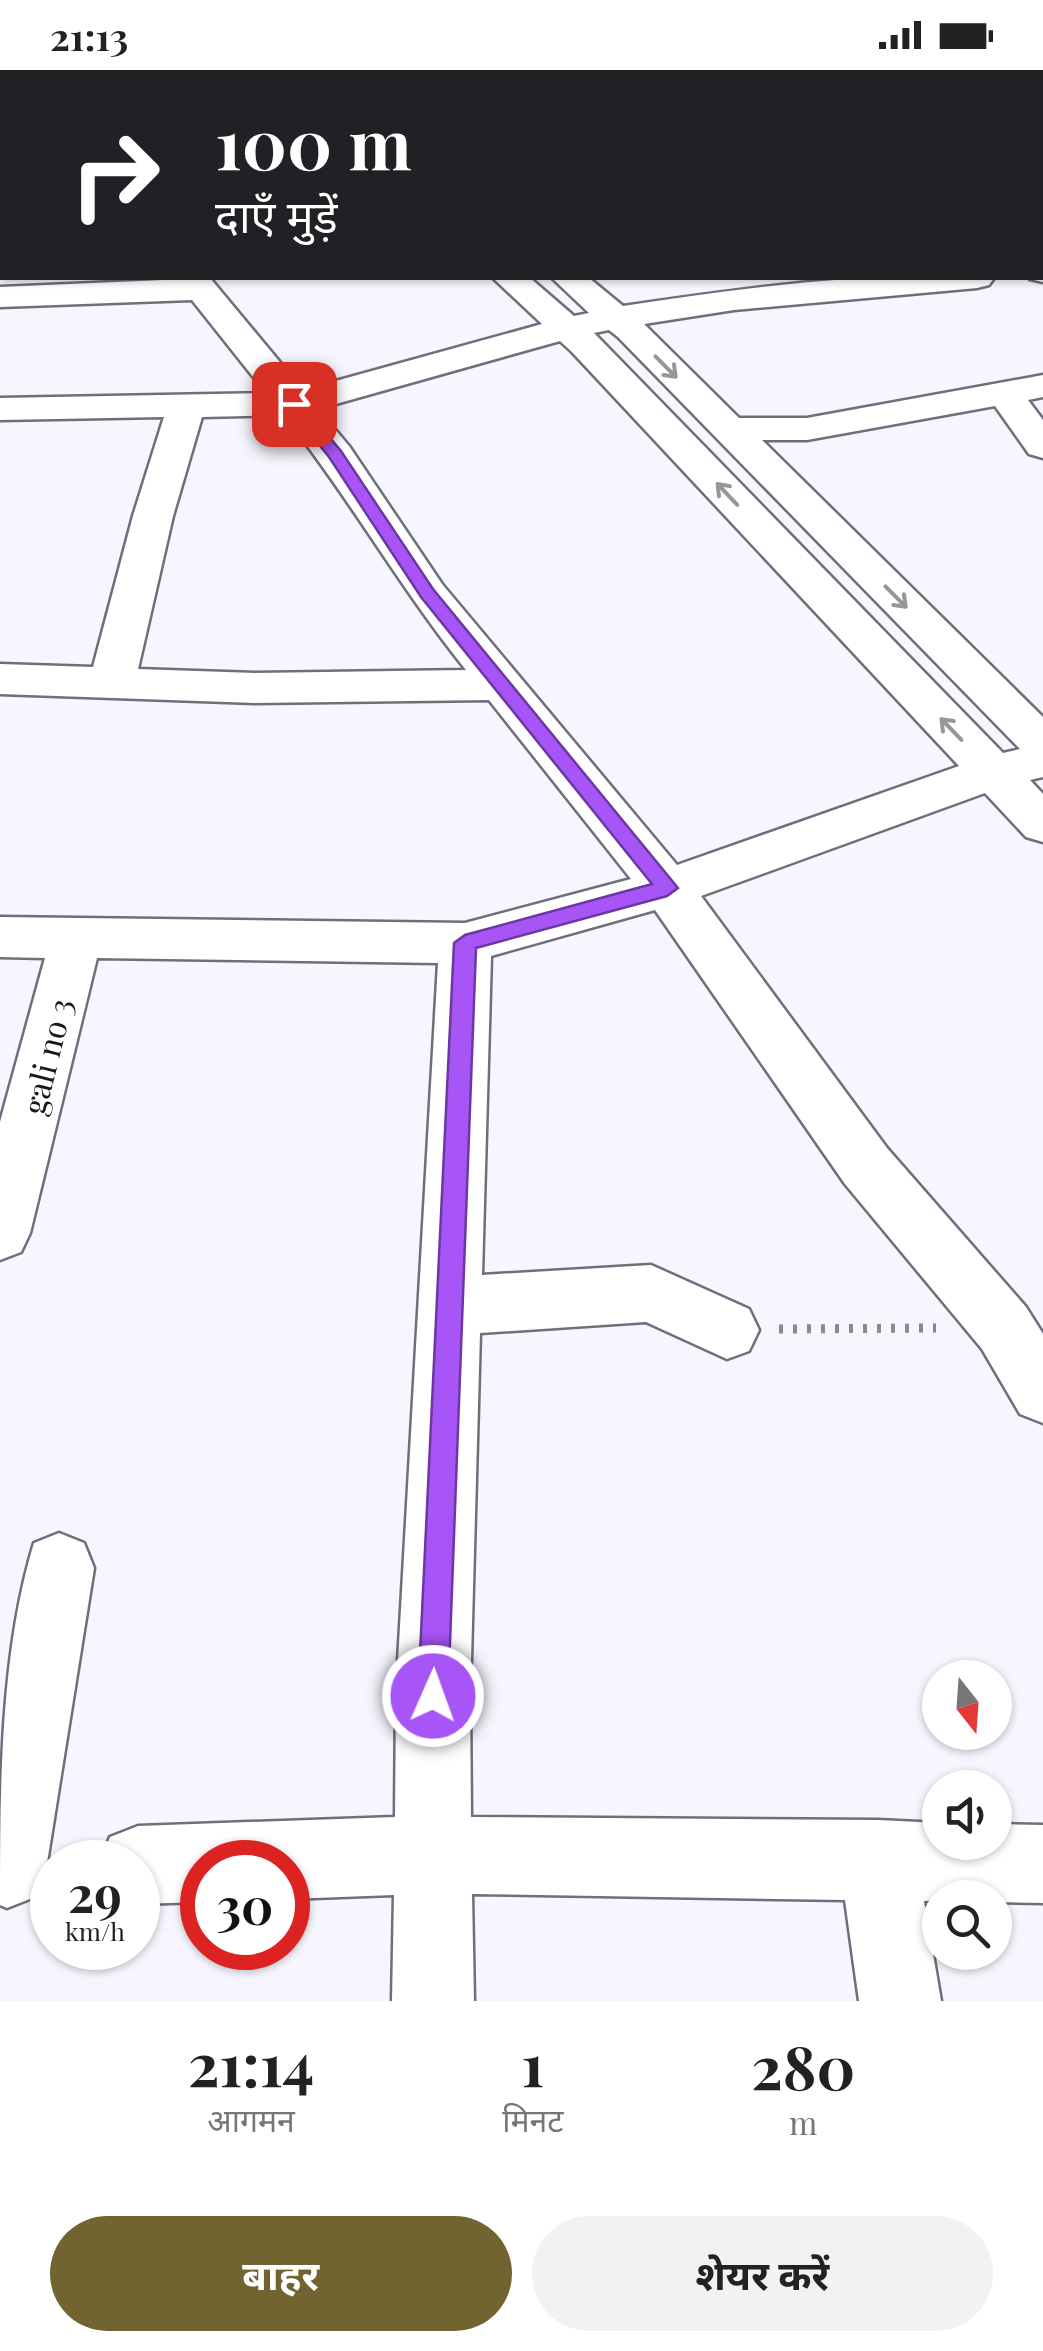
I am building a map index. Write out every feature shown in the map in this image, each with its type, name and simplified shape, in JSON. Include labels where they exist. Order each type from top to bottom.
[{"type":"street","points":[[512,280],[1018,767],[1043,824]]},
{"type":"street","points":[[570,280],[616,318],[1043,744]]},
{"type":"street","points":[[2,415],[294,404],[566,328],[729,289],[922,280]]},
{"type":"street","points":[[0,297],[196,284],[335,454],[427,593],[667,888],[866,1166],[1004,1328],[1043,1392]]},
{"type":"street","points":[[728,429],[807,429],[1043,386]]},
{"type":"street","points":[[1004,393],[1043,446]]},
{"type":"street","points":[[112,683],[153,516],[186,406]]},
{"type":"street","points":[[0,679],[256,688],[500,686]]},
{"type":"street","points":[[0,936],[465,943],[667,888],[1018,767]]},
{"type":"street","name":"gali no 3","points":[[0,1233],[76,938]]},
{"type":"street","points":[[433,2001],[433,1696],[465,943]]},
{"type":"street","points":[[449,1306],[652,1293],[728,1330]]},
{"type":"street","points":[[20,1869],[58,1568]]},
{"type":"street","points":[[160,1863],[434,1854],[1043,1864]]},
{"type":"street","points":[[878,1859],[900,2001]]},
{"type":"path","points":[[728,1330],[1004,1328]]},
{"type":"route","points":[[294,404],[335,454],[427,593],[667,888],[465,943],[433,1696]]}]
